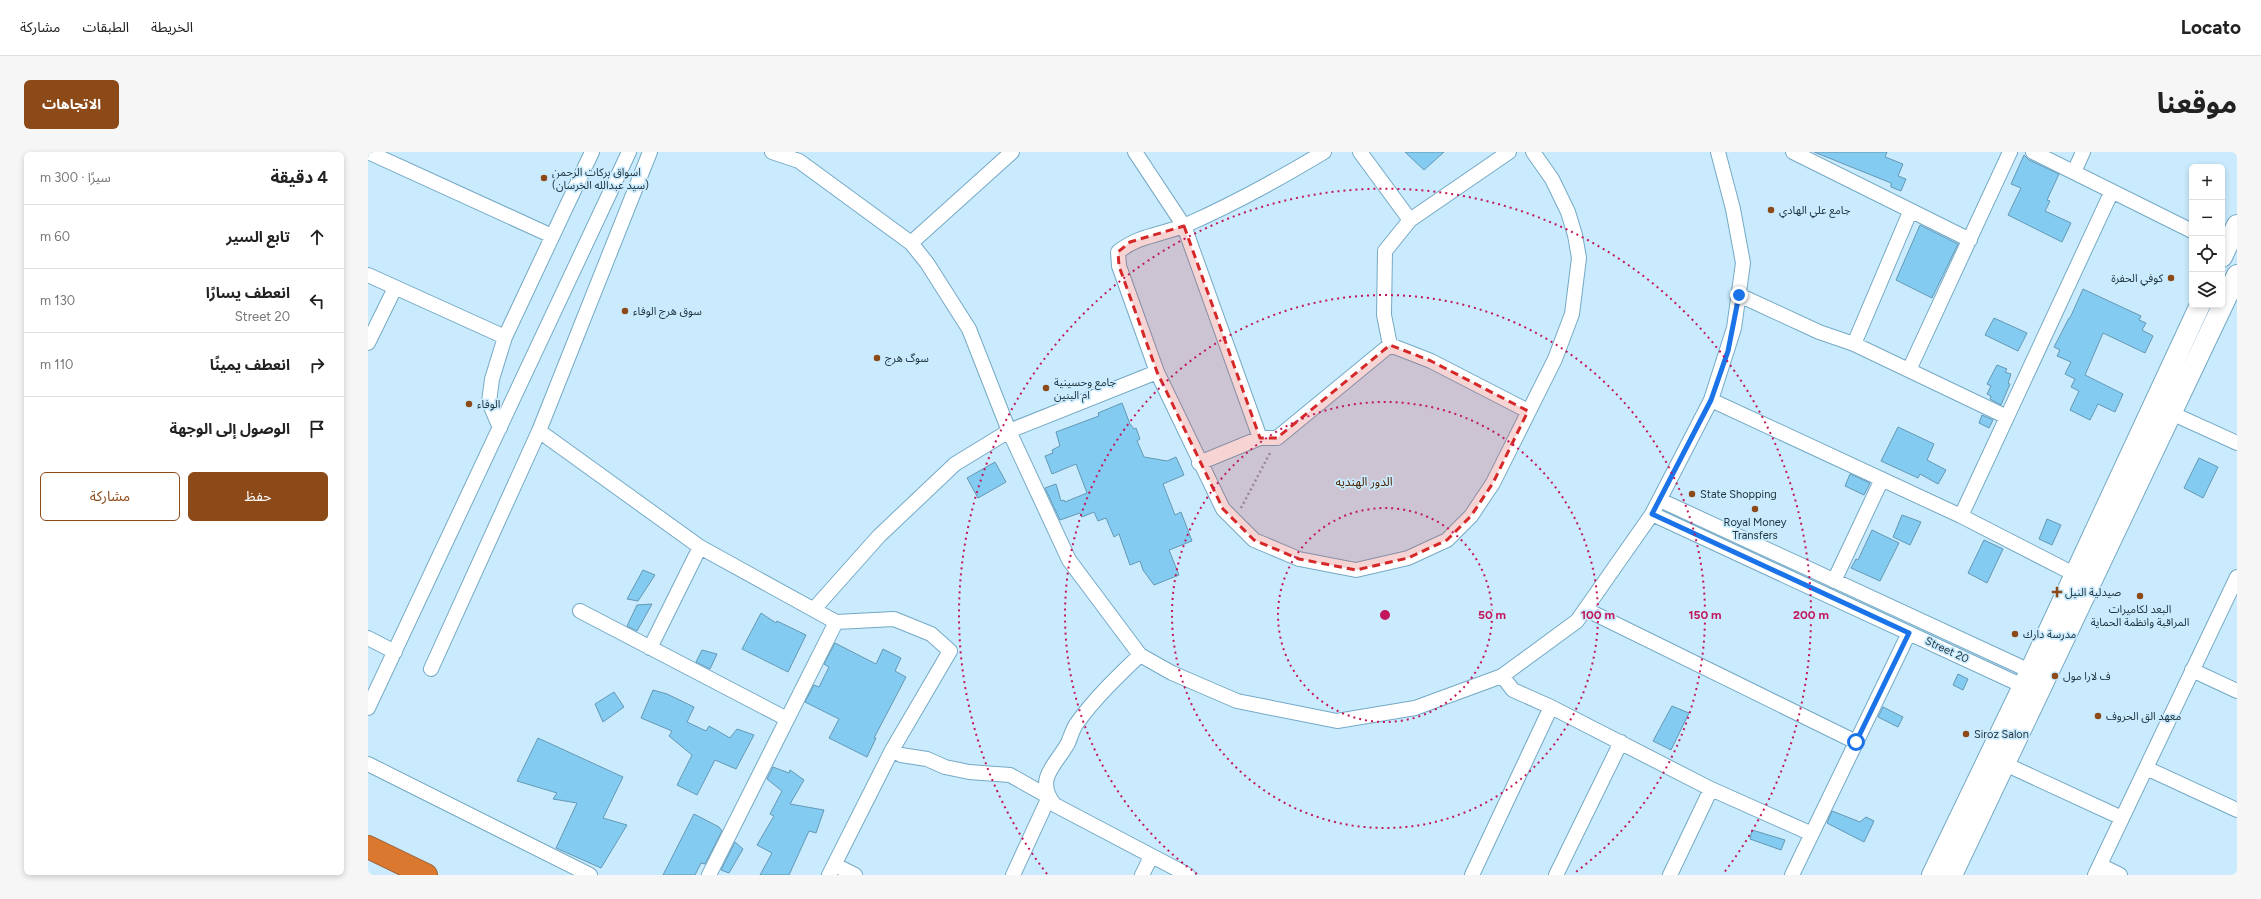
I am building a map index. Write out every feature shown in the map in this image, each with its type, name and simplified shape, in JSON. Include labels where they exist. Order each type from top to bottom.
[{"type":"highway","points":[[368,847],[426,875]]},
{"type":"main road","points":[[2225,247],[2237,225]]},
{"type":"main road","points":[[1952,875],[2237,275]]},
{"type":"main road","points":[[1932,875],[2026,679],[2199,308]]},
{"type":"street","points":[[368,152],[552,236]]},
{"type":"street","points":[[500,428],[489,402],[492,379],[505,337],[592,152]]},
{"type":"street","points":[[368,708],[629,152]]},
{"type":"street","points":[[431,669],[540,431],[650,152]]},
{"type":"street","points":[[772,152],[801,156],[911,242],[927,263],[969,329],[1009,432],[1068,560],[1140,655],[1172,673],[1237,701],[1337,721],[1415,708],[1502,676],[1577,621],[1652,514],[1711,400],[1728,351],[1739,295],[1743,263],[1718,152]]},
{"type":"street","points":[[911,242],[1012,152]]},
{"type":"street","points":[[1135,152],[1184,226],[1260,438]]},
{"type":"street","points":[[1324,152],[1259,191],[1184,226],[1130,242],[1118,252],[1119,266],[1156,372],[1199,463],[1223,509],[1254,540],[1299,559],[1356,570],[1408,558],[1448,540],[1471,516],[1492,484],[1555,359],[1572,314],[1579,258],[1576,234],[1568,212],[1552,179],[1534,152]]},
{"type":"street","points":[[1360,152],[1410,220]]},
{"type":"street","points":[[1390,345],[1384,315],[1385,251],[1410,220],[1509,152]]},
{"type":"street","points":[[1793,152],[1910,212],[1970,240]]},
{"type":"street","points":[[1909,370],[2010,152]]},
{"type":"street","points":[[2033,152],[2189,229]]},
{"type":"street","points":[[2074,172],[2083,152]]},
{"type":"street","points":[[1961,516],[2112,190]]},
{"type":"street","points":[[1854,344],[1910,212]]},
{"type":"street","points":[[368,275],[505,337]]},
{"type":"street","points":[[368,344],[395,288]]},
{"type":"street","points":[[1739,295],[1819,332],[1854,344],[2007,418]]},
{"type":"street","points":[[1390,345],[1431,361],[1528,411]]},
{"type":"street","points":[[1199,463],[1260,438],[1277,438],[1390,345]]},
{"type":"street","points":[[814,610],[879,536],[955,464],[1009,432],[1156,372]]},
{"type":"street","points":[[1711,400],[1961,516],[2074,574]]},
{"type":"street","points":[[2171,413],[2237,443]]},
{"type":"street","points":[[540,431],[700,547],[836,622],[894,619],[931,634],[950,651],[892,750],[832,870],[855,875]]},
{"type":"street","points":[[1834,581],[1882,479]]},
{"type":"street","name":"Street 20","points":[[1660,500],[1834,581],[2026,679]]},
{"type":"street","name":"Street 20","points":[[1652,514],[1909,633],[2026,679]]},
{"type":"street","points":[[650,648],[700,547]]},
{"type":"street","points":[[2120,875],[2098,870],[2237,577]]},
{"type":"street","points":[[1585,608],[1856,742]]},
{"type":"street","points":[[580,611],[787,720]]},
{"type":"street","points":[[709,875],[836,622]]},
{"type":"street","points":[[1792,875],[1909,633]]},
{"type":"street","points":[[368,638],[395,652]]},
{"type":"street","points":[[1013,875],[1049,797],[1046,782],[1052,764],[1068,743],[1076,724],[1119,674],[1140,655]]},
{"type":"street","points":[[2192,670],[2237,691]]},
{"type":"street","points":[[1502,676],[1513,690],[1551,707],[1711,789],[1812,834]]},
{"type":"street","points":[[1472,875],[1551,707]]},
{"type":"street","points":[[1556,875],[1621,742]]},
{"type":"street","points":[[892,750],[901,755],[927,759],[945,767],[969,772],[1010,775],[1049,797],[1055,805],[1151,857],[1188,875]]},
{"type":"street","points":[[368,764],[590,875]]},
{"type":"street","points":[[2005,764],[2122,818]]},
{"type":"street","points":[[2146,768],[2237,810]]},
{"type":"street","points":[[1670,875],[1711,789]]},
{"type":"street","points":[[1142,875],[1151,857]]},
{"type":"path","points":[[1235,521],[1277,438]]},
{"type":"highlighted area","points":[[1184,226],[1260,438],[1277,438],[1390,345],[1431,361],[1528,411],[1493,483],[1471,516],[1447,540],[1408,558],[1356,570],[1299,559],[1254,540],[1223,509],[1157,372],[1119,266],[1118,252],[1130,242]]},
{"type":"building","points":[[1405,152],[1444,152],[1424,170]]},
{"type":"building","points":[[1814,152],[1887,152],[1885,157],[1903,164],[1898,176],[1906,179],[1901,191],[1891,187],[1891,183]]},
{"type":"building","points":[[2024,155],[2029,160],[2059,174],[2047,200],[2050,201],[2045,211],[2071,223],[2062,242],[2008,215],[2021,188],[2011,184]]},
{"type":"building","points":[[1920,225],[1958,244],[1932,298],[1896,280]]},
{"type":"building","points":[[2083,289],[2141,316],[2139,320],[2146,323],[2142,330],[2153,336],[2145,353],[2103,333],[2085,375],[2123,394],[2115,412],[2098,404],[2090,420],[2070,410],[2079,391],[2071,387],[2075,379],[2065,374],[2071,362],[2057,356],[2060,350],[2054,347],[2070,318]]},
{"type":"building","points":[[1994,318],[2027,333],[2018,351],[1985,335]]},
{"type":"building","points":[[1997,365],[2007,369],[2005,372],[2011,374],[2008,383],[2010,384],[2001,405],[1990,399],[1991,396],[1987,394],[1991,386],[1987,384]]},
{"type":"building","points":[[1122,403],[1130,424],[1134,429],[1136,428],[1140,439],[1137,441],[1144,457],[1167,461],[1176,457],[1184,475],[1163,484],[1175,515],[1181,512],[1192,541],[1169,550],[1179,575],[1154,585],[1143,570],[1140,561],[1130,565],[1119,534],[1114,537],[1106,518],[1098,521],[1094,512],[1082,517],[1080,513],[1060,520],[1045,488],[1056,484],[1061,501],[1064,500],[1065,502],[1087,493],[1076,464],[1052,474],[1045,456],[1053,453],[1052,450],[1060,446],[1056,432],[1099,416],[1098,413]]},
{"type":"building","points":[[1982,415],[1993,420],[1989,428],[1979,423]]},
{"type":"building","points":[[1898,427],[1934,444],[1927,460],[1946,470],[1938,484],[1920,474],[1918,478],[1881,461]]},
{"type":"building","points":[[2199,458],[2218,467],[2203,498],[2184,488]]},
{"type":"building","points":[[995,462],[1006,482],[978,498],[967,478]]},
{"type":"building","points":[[1850,474],[1870,483],[1864,495],[1845,486]]},
{"type":"building","points":[[1902,515],[1921,522],[1910,545],[1893,537]]},
{"type":"building","points":[[2047,519],[2061,525],[2052,545],[2039,539]]},
{"type":"building","points":[[1872,530],[1899,543],[1880,581],[1851,568],[1856,559],[1858,560]]},
{"type":"building","points":[[1984,540],[2003,549],[1987,583],[1968,573]]},
{"type":"building","points":[[643,570],[655,575],[638,601],[627,599]]},
{"type":"building","points":[[652,604],[637,631],[627,626],[637,605]]},
{"type":"building","points":[[761,613],[776,623],[777,621],[806,635],[788,672],[742,649]]},
{"type":"building","points":[[835,643],[876,664],[883,649],[901,658],[895,671],[906,677],[874,738],[876,738],[867,757],[829,738],[839,719],[805,702],[814,685],[819,687],[829,667],[824,664]]},
{"type":"building","points":[[702,650],[717,654],[710,669],[696,662]]},
{"type":"building","points":[[1958,674],[1968,679],[1963,690],[1953,685]]},
{"type":"building","points":[[653,690],[667,694],[694,707],[687,722],[706,731],[709,726],[730,738],[737,729],[754,735],[736,769],[715,760],[697,795],[677,785],[692,755],[669,736],[672,731],[641,718]]},
{"type":"building","points":[[614,692],[624,707],[603,722],[595,704]]},
{"type":"building","points":[[1672,706],[1689,713],[1671,750],[1653,741]]},
{"type":"building","points":[[1883,707],[1903,717],[1898,727],[1878,717]]},
{"type":"building","points":[[538,738],[623,777],[603,818],[627,825],[601,868],[556,848],[577,803],[553,799],[557,793],[517,781]]},
{"type":"building","points":[[773,767],[789,773],[790,770],[804,780],[790,804],[824,810],[816,833],[809,831],[789,875],[760,875],[772,853],[757,845],[774,816],[770,814],[782,791],[767,779]]},
{"type":"building","points":[[1832,811],[1860,822],[1866,817],[1874,821],[1864,842],[1827,823]]},
{"type":"building","points":[[694,814],[719,827],[722,831],[705,864],[701,863],[695,875],[663,875]]},
{"type":"building","points":[[1752,830],[1785,840],[1781,850],[1750,839]]},
{"type":"building","points":[[735,842],[743,849],[729,873],[721,870]]},
{"type":"place","name":"اسواق بركات الرحمن (سيد عبدالله الخرسان)","points":[[544,178]]},
{"type":"place","name":"جامع علي الهادي","points":[[1771,210]]},
{"type":"place","name":"كوفي الحفرة","points":[[2171,278]]},
{"type":"place","name":"سوق هرج الوفاء","points":[[625,311]]},
{"type":"place","name":"سوگ هرج","points":[[877,358]]},
{"type":"place","name":"جامع وحسينية ام البنين","points":[[1046,388]]},
{"type":"place","name":"الوفاء","points":[[469,404]]},
{"type":"place","name":"State Shopping","points":[[1692,494]]},
{"type":"place","name":"Royal Money Transfers","points":[[1755,509]]},
{"type":"place","name":"صيدلية النيل","points":[[2057,592]]},
{"type":"place","name":"البعد لكاميرات المراقبة وانظمة الحماية","points":[[2140,596]]},
{"type":"place","name":"مدرسة دارك","points":[[2015,634]]},
{"type":"place","name":"ف لارا مول","points":[[2055,676]]},
{"type":"place","name":"معهد الق الحروف","points":[[2098,716]]},
{"type":"place","name":"Siroz Salon","points":[[1966,734]]},
{"type":"district","name":"الدور الهنديه","points":[[1364,482]]},
{"type":"route","points":[[1739,295],[1734,328],[1728,351],[1711,400],[1652,514],[1909,633],[1856,742]]}]
